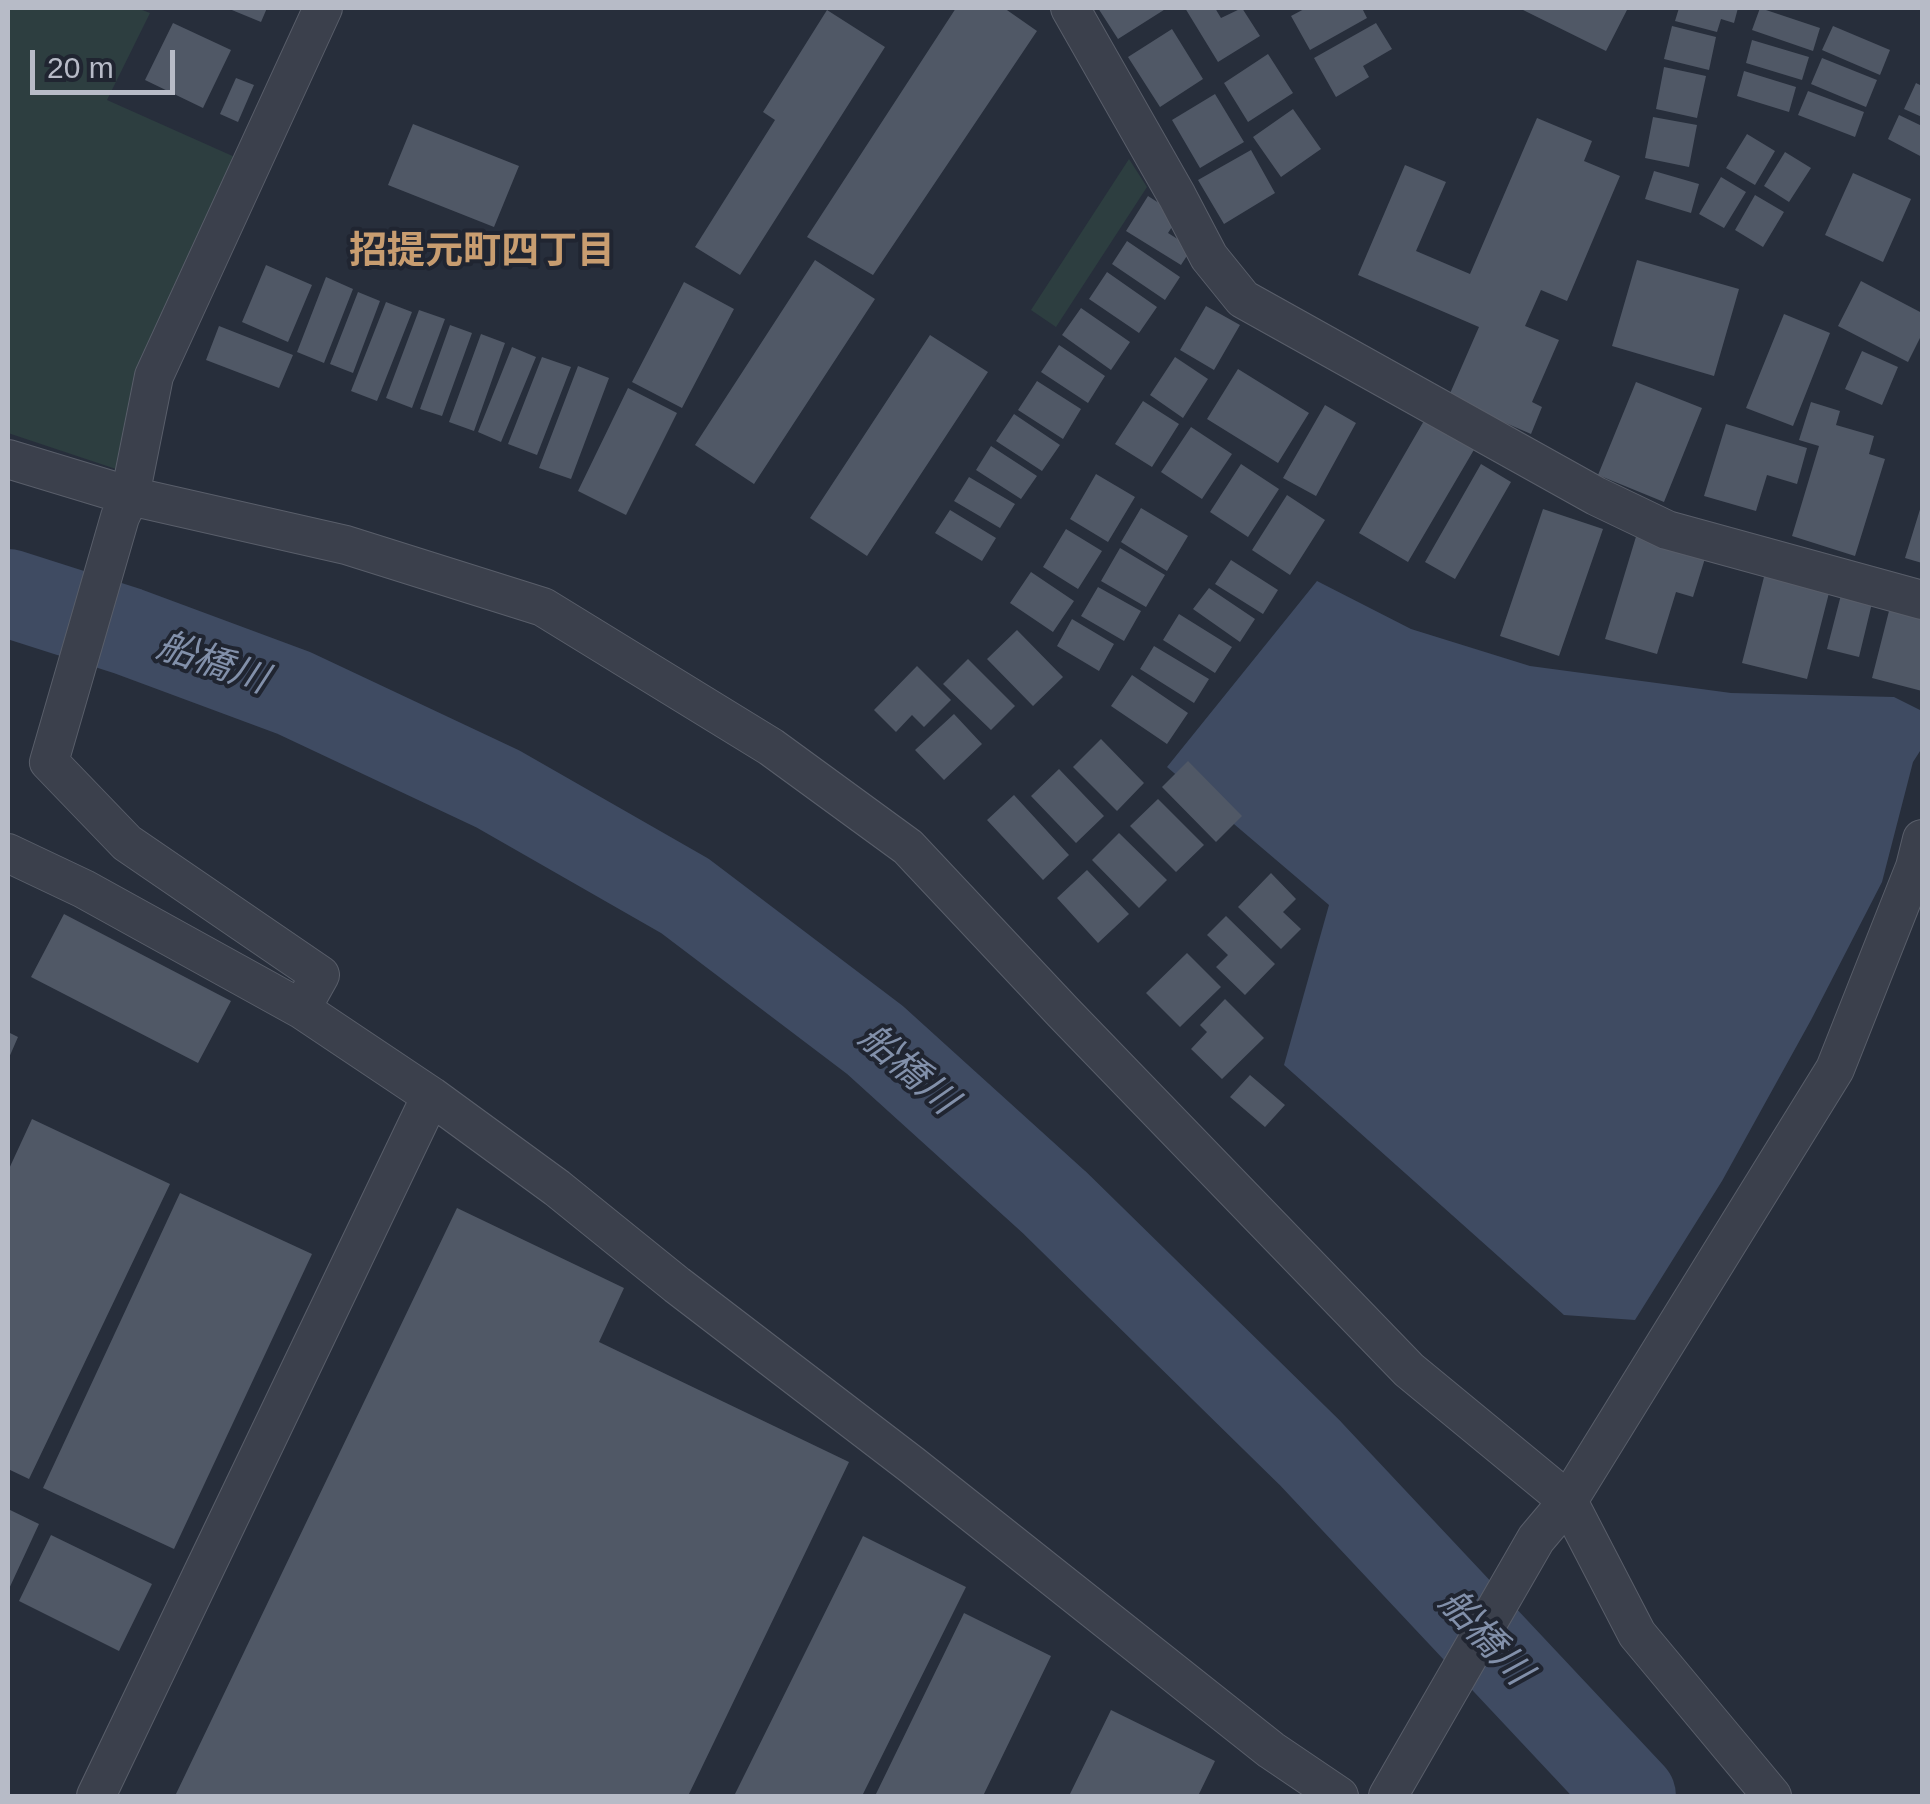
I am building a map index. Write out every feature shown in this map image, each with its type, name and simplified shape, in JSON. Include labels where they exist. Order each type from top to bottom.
[{"type":"street","points":[[301,1009],[320,975],[127,843],[49,762],[125,506],[154,376],[322,8]]},
{"type":"street","points":[[1070,8],[1210,257],[1243,298],[1596,496],[1668,530],[1922,600]]},
{"type":"street","points":[[8,459],[125,506],[346,546],[544,608],[772,746],[908,847],[1409,1370],[1568,1501],[1637,1634],[1772,1796]]},
{"type":"street","points":[[1388,1796],[1536,1538],[1568,1501],[1835,1070],[1922,839]]},
{"type":"street","points":[[8,854],[84,888],[301,1009],[431,1096],[557,1188],[1271,1750],[1339,1796]]},
{"type":"street","points":[[96,1796],[431,1096]]},
{"type":"shaded area","points":[[8,8],[137,8],[150,13],[107,100],[237,158],[146,355],[116,469],[8,433]]},
{"type":"shaded area","points":[[1129,159],[1147,187],[1056,327],[1031,310]]},
{"type":"water","points":[[1317,581],[1411,629],[1530,666],[1731,693],[1894,697],[1922,711],[1922,748],[1913,762],[1882,882],[1722,1181],[1635,1320],[1564,1315],[1284,1065],[1329,905],[1167,767]]},
{"type":"building","points":[[227,8],[267,8],[261,22]]},
{"type":"building","points":[[956,8],[1004,8],[1037,31],[873,275],[807,237]]},
{"type":"building","points":[[1098,8],[1167,8],[1118,39]]},
{"type":"building","points":[[1185,8],[1215,8],[1221,18],[1242,8],[1260,36],[1218,62]]},
{"type":"building","points":[[1306,8],[1362,8],[1367,18],[1310,50],[1291,16]]},
{"type":"building","points":[[1519,8],[1628,8],[1606,51]]},
{"type":"building","points":[[1679,8],[1738,8],[1734,23],[1721,19],[1717,32],[1675,21]]},
{"type":"building","points":[[1760,8],[1820,28],[1813,51],[1752,30]]},
{"type":"building","points":[[827,10],[885,47],[740,275],[695,247],[775,120],[763,112]]},
{"type":"building","points":[[173,23],[231,50],[203,108],[145,80]]},
{"type":"building","points":[[1376,23],[1392,49],[1363,66],[1369,77],[1336,97],[1314,58]]},
{"type":"building","points":[[1672,26],[1716,37],[1709,70],[1664,59]]},
{"type":"building","points":[[1833,26],[1890,50],[1880,75],[1822,50]]},
{"type":"building","points":[[1172,29],[1203,79],[1160,107],[1128,57]]},
{"type":"building","points":[[1752,40],[1809,57],[1802,80],[1746,63]]},
{"type":"building","points":[[1268,54],[1293,93],[1248,122],[1224,83]]},
{"type":"building","points":[[1822,58],[1877,80],[1866,107],[1811,84]]},
{"type":"building","points":[[1664,67],[1706,76],[1697,118],[1656,109]]},
{"type":"building","points":[[1744,71],[1796,87],[1789,112],[1737,96]]},
{"type":"building","points":[[236,78],[254,85],[238,122],[220,114]]},
{"type":"building","points":[[1916,83],[1922,86],[1922,117],[1904,109]]},
{"type":"building","points":[[1808,91],[1864,112],[1855,137],[1798,115]]},
{"type":"building","points":[[1215,94],[1244,142],[1200,168],[1172,120]]},
{"type":"building","points":[[1293,109],[1321,149],[1281,177],[1253,137]]},
{"type":"building","points":[[1899,115],[1922,126],[1922,157],[1888,139]]},
{"type":"building","points":[[1653,117],[1697,125],[1689,167],[1645,158]]},
{"type":"building","points":[[1537,118],[1592,141],[1584,161],[1620,176],[1567,301],[1541,290],[1525,326],[1559,340],[1532,402],[1542,407],[1531,434],[1448,398],[1479,327],[1358,275],[1405,165],[1446,182],[1416,251],[1470,274]]},
{"type":"building","points":[[413,124],[519,166],[494,227],[388,185]]},
{"type":"building","points":[[1747,134],[1775,151],[1755,185],[1726,168]]},
{"type":"building","points":[[1251,150],[1275,193],[1224,224],[1198,180]]},
{"type":"building","points":[[1785,152],[1811,168],[1789,202],[1764,186]]},
{"type":"building","points":[[1654,171],[1699,184],[1691,213],[1645,199]]},
{"type":"building","points":[[1853,173],[1911,199],[1883,262],[1825,235]]},
{"type":"building","points":[[1721,177],[1746,192],[1724,228],[1699,214]]},
{"type":"building","points":[[1755,195],[1784,212],[1763,247],[1735,230]]},
{"type":"building","points":[[1148,196],[1179,216],[1168,233],[1192,248],[1181,265],[1126,231]]},
{"type":"building","points":[[1127,241],[1180,277],[1165,300],[1112,264]]},
{"type":"building","points":[[815,260],[875,299],[754,484],[695,445]]},
{"type":"building","points":[[1637,260],[1739,289],[1714,376],[1612,346]]},
{"type":"building","points":[[266,265],[312,285],[288,342],[242,322]]},
{"type":"building","points":[[1107,272],[1157,307],[1139,333],[1089,299]]},
{"type":"building","points":[[326,277],[353,289],[324,363],[297,352]]},
{"type":"building","points":[[1861,281],[1922,313],[1922,334],[1908,362],[1838,326]]},
{"type":"building","points":[[684,282],[734,309],[682,408],[632,382]]},
{"type":"building","points":[[358,292],[380,301],[353,373],[330,364]]},
{"type":"building","points":[[386,302],[412,312],[377,401],[351,391]]},
{"type":"building","points":[[1206,306],[1240,325],[1214,370],[1180,350]]},
{"type":"building","points":[[1081,308],[1130,342],[1111,370],[1062,335]]},
{"type":"building","points":[[419,310],[445,319],[412,408],[386,398]]},
{"type":"building","points":[[1784,314],[1830,333],[1793,426],[1746,408]]},
{"type":"building","points":[[450,325],[472,333],[442,416],[420,409]]},
{"type":"building","points":[[219,326],[293,355],[279,388],[206,360]]},
{"type":"building","points":[[481,334],[505,343],[474,431],[449,422]]},
{"type":"building","points":[[930,335],[988,372],[867,556],[810,518]]},
{"type":"building","points":[[1059,345],[1105,376],[1088,403],[1041,372]]},
{"type":"building","points":[[512,347],[536,357],[501,442],[478,432]]},
{"type":"building","points":[[1862,351],[1898,367],[1882,405],[1845,389]]},
{"type":"building","points":[[542,357],[571,367],[537,455],[508,444]]},
{"type":"building","points":[[1175,357],[1208,379],[1183,418],[1150,395]]},
{"type":"building","points":[[578,366],[609,378],[571,479],[539,468]]},
{"type":"building","points":[[1238,369],[1309,413],[1278,463],[1207,419]]},
{"type":"building","points":[[1037,381],[1081,409],[1063,439],[1018,410]]},
{"type":"building","points":[[1636,382],[1702,408],[1664,502],[1598,475]]},
{"type":"building","points":[[628,388],[677,413],[626,515],[578,491]]},
{"type":"building","points":[[1143,401],[1179,424],[1152,467],[1115,444]]},
{"type":"building","points":[[1811,402],[1840,411],[1836,425],[1874,436],[1869,454],[1885,459],[1855,556],[1792,536],[1819,446],[1799,440]]},
{"type":"building","points":[[1325,405],[1356,423],[1316,496],[1283,478]]},
{"type":"building","points":[[1014,414],[1060,445],[1042,471],[996,441]]},
{"type":"building","points":[[1425,419],[1475,448],[1408,562],[1359,533]]},
{"type":"building","points":[[1726,424],[1807,448],[1797,484],[1767,475],[1756,511],[1704,496]]},
{"type":"building","points":[[1191,427],[1232,454],[1202,499],[1161,472]]},
{"type":"building","points":[[991,446],[1037,476],[1021,499],[976,470]]},
{"type":"building","points":[[1241,464],[1279,489],[1248,537],[1210,512]]},
{"type":"building","points":[[1481,464],[1511,482],[1455,579],[1425,562]]},
{"type":"building","points":[[1096,474],[1135,497],[1108,542],[1070,519]]},
{"type":"building","points":[[969,477],[1015,504],[1000,528],[954,501]]},
{"type":"building","points":[[1287,495],[1325,520],[1290,575],[1252,550]]},
{"type":"building","points":[[1922,503],[1922,563],[1905,558]]},
{"type":"building","points":[[1141,508],[1188,536],[1167,571],[1121,542]]},
{"type":"building","points":[[1543,509],[1603,529],[1559,656],[1500,636]]},
{"type":"building","points":[[950,510],[996,538],[982,561],[935,533]]},
{"type":"building","points":[[1066,529],[1102,551],[1078,589],[1043,567]]},
{"type":"building","points":[[1638,530],[1707,552],[1693,597],[1676,592],[1657,654],[1605,639]]},
{"type":"building","points":[[1120,548],[1165,575],[1146,607],[1101,581]]},
{"type":"building","points":[[1231,560],[1278,590],[1263,614],[1215,584]]},
{"type":"building","points":[[1031,572],[1074,601],[1053,632],[1010,603]]},
{"type":"building","points":[[1765,573],[1830,589],[1807,679],[1742,663]]},
{"type":"building","points":[[1098,587],[1141,611],[1124,641],[1081,616]]},
{"type":"building","points":[[1209,588],[1255,619],[1240,642],[1193,609]]},
{"type":"building","points":[[1842,591],[1873,599],[1859,657],[1827,649]]},
{"type":"building","points":[[1890,607],[1922,615],[1922,691],[1872,678]]},
{"type":"building","points":[[1179,614],[1232,647],[1215,673],[1163,640]]},
{"type":"building","points":[[1072,619],[1114,644],[1099,671],[1057,646]]},
{"type":"building","points":[[1017,630],[1063,677],[1033,706],[987,659]]},
{"type":"building","points":[[1154,646],[1209,679],[1194,703],[1140,669]]},
{"type":"building","points":[[968,659],[1015,706],[991,730],[943,684]]},
{"type":"building","points":[[917,666],[951,700],[924,727],[912,715],[896,732],[874,710]]},
{"type":"building","points":[[1132,675],[1188,713],[1167,744],[1111,706]]},
{"type":"building","points":[[954,714],[982,744],[944,780],[915,750]]},
{"type":"building","points":[[1101,739],[1144,783],[1117,811],[1073,767]]},
{"type":"building","points":[[1188,761],[1242,816],[1216,842],[1162,787]]},
{"type":"building","points":[[1059,769],[1104,816],[1076,843],[1031,796]]},
{"type":"building","points":[[1014,795],[1069,855],[1043,880],[987,820]]},
{"type":"building","points":[[1158,799],[1204,845],[1176,872],[1130,826]]},
{"type":"building","points":[[1119,833],[1167,880],[1139,908],[1092,860]]},
{"type":"building","points":[[1087,870],[1129,914],[1098,943],[1057,898]]},
{"type":"building","points":[[1271,873],[1296,899],[1283,912],[1301,929],[1281,949],[1238,907]]},
{"type":"building","points":[[64,914],[231,1001],[198,1063],[31,977]]},
{"type":"building","points":[[1226,916],[1275,964],[1245,995],[1216,967],[1228,955],[1207,935]]},
{"type":"building","points":[[1187,953],[1221,987],[1180,1027],[1146,993]]},
{"type":"building","points":[[1225,999],[1264,1038],[1222,1079],[1191,1049],[1207,1032],[1200,1025]]},
{"type":"building","points":[[8,1032],[18,1037],[8,1060]]},
{"type":"building","points":[[1250,1075],[1285,1105],[1265,1127],[1230,1097]]},
{"type":"building","points":[[32,1119],[170,1184],[29,1479],[8,1469],[8,1171]]},
{"type":"building","points":[[180,1193],[312,1254],[174,1549],[43,1488]]},
{"type":"building","points":[[457,1208],[624,1288],[599,1342],[849,1462],[688,1796],[175,1796]]},
{"type":"building","points":[[8,1509],[39,1524],[8,1591]]},
{"type":"building","points":[[51,1535],[152,1584],[119,1651],[19,1601]]},
{"type":"building","points":[[863,1536],[966,1587],[862,1796],[734,1796]]},
{"type":"building","points":[[964,1613],[1051,1656],[983,1796],[875,1796]]},
{"type":"building","points":[[1111,1710],[1215,1761],[1198,1796],[1069,1796]]},
{"type":"waterway","name":"船橋川","points":[[8,593],[127,631],[294,693],[498,789],[685,896],[875,1040],[1055,1203],[1310,1453],[1632,1796]]},
{"type":"district","name":"招提元町四丁目","points":[[482,253]]}]
